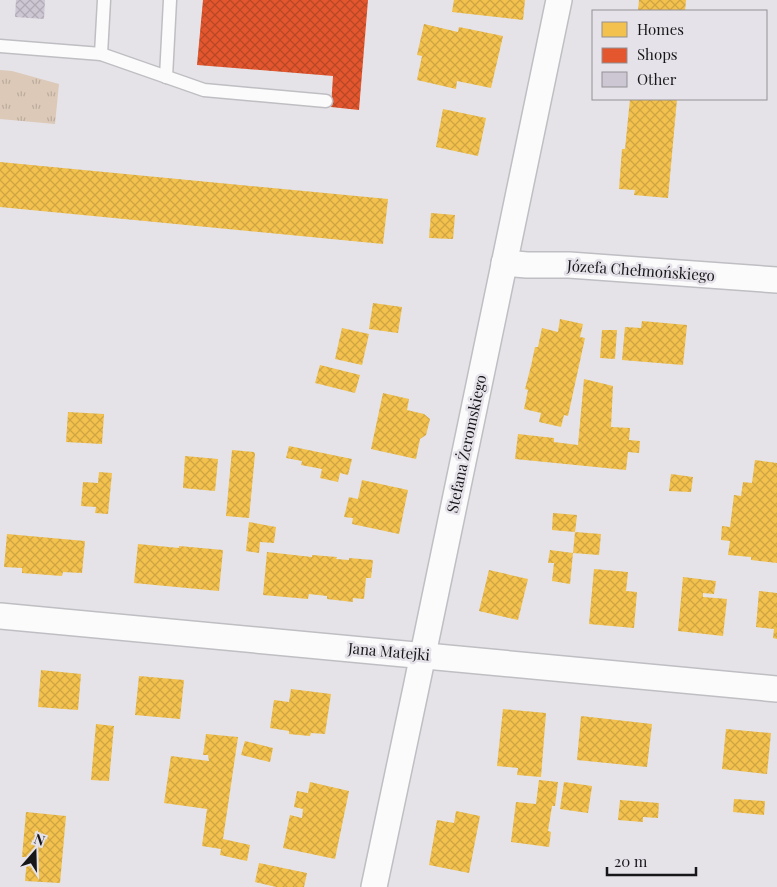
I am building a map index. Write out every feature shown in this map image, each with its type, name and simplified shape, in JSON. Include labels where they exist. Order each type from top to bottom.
[{"type":"street","name":"Stefana Żeromskiego","points":[[374,887],[559,0]]},
{"type":"street","name":"Józefa Chełmońskiego","points":[[504,263],[569,265],[777,280]]},
{"type":"street","name":"Jana Matejki","points":[[0,616],[777,689]]},
{"type":"lane","points":[[101,54],[104,0]]},
{"type":"lane","points":[[166,77],[170,0]]},
{"type":"lane","points":[[0,46],[101,54],[204,90],[326,101]]},
{"type":"green space","points":[[0,70],[12,71],[59,84],[55,124],[0,119]]},
{"type":"building: Homes","points":[[454,0],[525,0],[523,20],[452,12]]},
{"type":"building: Homes","points":[[639,0],[686,0],[685,10],[638,10]]},
{"type":"building: Homes","points":[[424,24],[458,32],[459,27],[503,36],[491,88],[457,81],[456,89],[417,80],[422,56],[417,55]]},
{"type":"building: Homes","points":[[630,100],[677,100],[668,198],[634,195],[635,190],[619,189],[622,149],[625,149]]},
{"type":"building: Homes","points":[[443,109],[486,118],[478,156],[436,147]]},
{"type":"building: Homes","points":[[0,162],[388,199],[383,244],[0,207]]},
{"type":"building: Homes","points":[[431,213],[455,215],[453,239],[429,238]]},
{"type":"building: Homes","points":[[373,303],[402,307],[398,333],[369,329]]},
{"type":"building: Homes","points":[[560,319],[583,324],[580,337],[585,338],[568,416],[564,415],[561,427],[539,422],[541,413],[524,409],[528,390],[525,389],[535,347],[538,347],[542,328],[558,332]]},
{"type":"building: Homes","points":[[642,321],[687,325],[683,365],[622,360],[625,327],[641,328]]},
{"type":"building: Homes","points":[[342,328],[369,334],[362,365],[335,359]]},
{"type":"building: Homes","points":[[602,330],[617,330],[615,359],[600,358]]},
{"type":"building: Homes","points":[[320,365],[360,375],[355,393],[315,383]]},
{"type":"building: Homes","points":[[584,379],[613,386],[611,427],[630,428],[629,440],[640,441],[639,453],[628,452],[626,470],[515,459],[518,434],[554,438],[554,442],[578,445]]},
{"type":"building: Homes","points":[[383,393],[409,399],[407,410],[424,414],[430,419],[426,435],[420,439],[416,459],[371,449]]},
{"type":"building: Homes","points":[[68,412],[104,414],[102,444],[66,442]]},
{"type":"building: Homes","points":[[289,446],[352,459],[348,475],[340,473],[338,482],[320,478],[322,469],[301,465],[302,461],[286,458]]},
{"type":"building: Homes","points":[[232,450],[254,452],[255,454],[249,518],[226,516]]},
{"type":"building: Homes","points":[[185,456],[218,459],[215,491],[183,488]]},
{"type":"building: Homes","points":[[755,460],[777,463],[777,563],[751,560],[751,557],[728,555],[730,541],[721,540],[722,526],[730,527],[734,495],[741,496],[743,482],[752,483]]},
{"type":"building: Homes","points":[[99,472],[112,473],[108,514],[95,513],[96,507],[81,506],[83,482],[98,483]]},
{"type":"building: Homes","points":[[671,474],[693,477],[691,492],[669,491]]},
{"type":"building: Homes","points":[[362,480],[408,490],[399,534],[352,524],[353,518],[344,517],[349,497],[358,499]]},
{"type":"building: Homes","points":[[553,513],[577,515],[575,532],[552,530]]},
{"type":"building: Homes","points":[[249,522],[276,527],[274,543],[260,542],[259,553],[246,551]]},
{"type":"building: Homes","points":[[575,532],[601,534],[599,555],[573,553]]},
{"type":"building: Homes","points":[[7,534],[85,541],[82,573],[63,572],[62,576],[22,573],[22,568],[4,567]]},
{"type":"building: Homes","points":[[138,544],[223,550],[219,591],[134,583]]},
{"type":"building: Homes","points":[[550,550],[573,553],[570,584],[552,581],[554,563],[548,563]]},
{"type":"building: Homes","points":[[267,552],[312,557],[312,555],[337,557],[336,559],[349,560],[349,558],[373,560],[371,578],[366,578],[364,599],[353,598],[353,602],[327,599],[327,596],[309,594],[308,599],[263,595]]},
{"type":"building: Homes","points":[[594,569],[628,572],[626,591],[637,592],[634,628],[589,624]]},
{"type":"building: Homes","points":[[489,570],[528,579],[518,620],[479,611]]},
{"type":"building: Homes","points":[[683,577],[716,581],[714,594],[703,593],[703,597],[727,599],[723,636],[678,631]]},
{"type":"building: Homes","points":[[759,591],[777,593],[777,639],[773,638],[774,629],[756,627]]},
{"type":"building: Homes","points":[[41,670],[81,674],[78,710],[38,707]]},
{"type":"building: Homes","points":[[139,676],[184,680],[180,719],[135,715]]},
{"type":"building: Homes","points":[[291,689],[331,694],[325,734],[311,733],[310,736],[289,734],[289,731],[270,728],[274,700],[289,702]]},
{"type":"building: Homes","points":[[503,709],[546,713],[541,777],[517,775],[518,768],[497,766]]},
{"type":"building: Homes","points":[[581,716],[652,724],[647,767],[577,760]]},
{"type":"building: Homes","points":[[96,724],[114,726],[109,781],[91,780]]},
{"type":"building: Homes","points":[[726,729],[771,733],[767,774],[722,769]]},
{"type":"building: Homes","points":[[206,734],[238,737],[223,839],[250,845],[247,861],[220,855],[221,849],[202,846],[207,809],[164,803],[171,756],[209,761],[208,755],[203,755]]},
{"type":"building: Homes","points":[[245,741],[273,748],[270,762],[241,755]]},
{"type":"building: Homes","points":[[539,780],[558,782],[555,806],[552,806],[548,831],[551,832],[549,847],[511,842],[516,802],[536,804]]},
{"type":"building: Homes","points":[[310,782],[349,791],[335,859],[283,848],[290,815],[302,818],[303,809],[294,807],[297,791],[308,793]]},
{"type":"building: Homes","points":[[564,782],[592,786],[588,813],[560,809]]},
{"type":"building: Homes","points":[[734,799],[765,801],[764,815],[733,812]]},
{"type":"building: Homes","points":[[620,800],[659,803],[658,818],[643,817],[643,822],[618,820]]},
{"type":"building: Homes","points":[[456,811],[480,816],[469,873],[429,865],[437,820],[454,823]]},
{"type":"building: Homes","points":[[26,812],[66,816],[60,883],[25,881],[27,857],[22,857]]},
{"type":"building: Homes","points":[[259,863],[307,873],[304,887],[276,887],[255,882]]},
{"type":"building: Shops","points":[[203,0],[368,0],[359,110],[331,107],[333,76],[197,65]]},
{"type":"building: Other","points":[[16,0],[45,0],[44,19],[15,17]]}]
